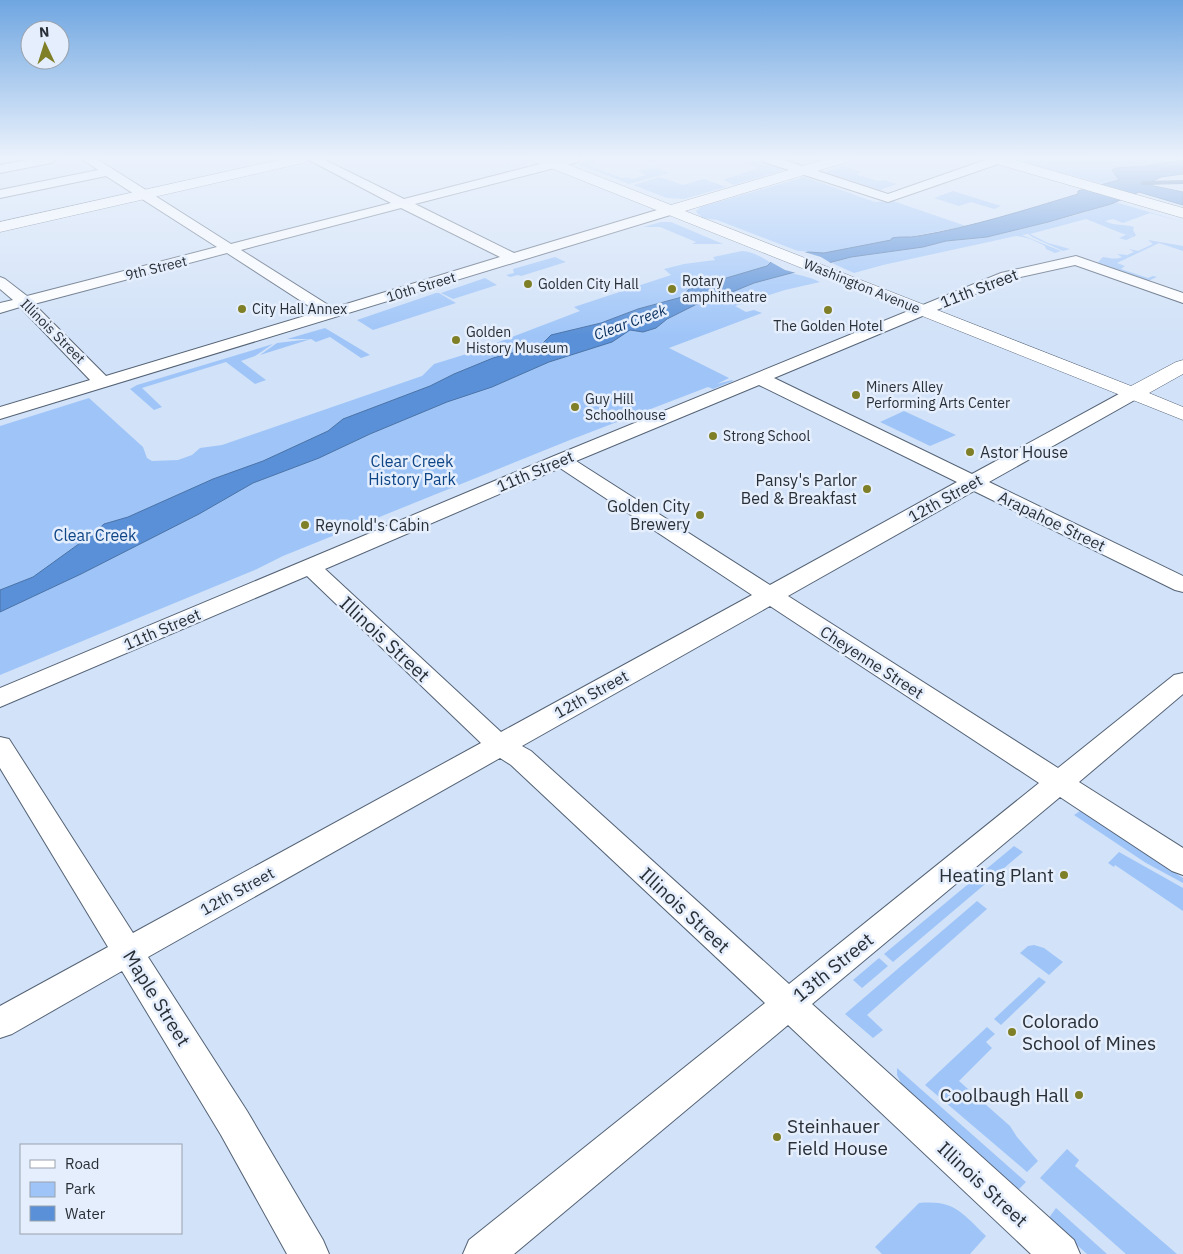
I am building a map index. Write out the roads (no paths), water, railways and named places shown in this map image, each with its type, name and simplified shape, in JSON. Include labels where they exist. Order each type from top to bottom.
[{"type":"street","points":[[0,227],[43,218]]},
{"type":"street","points":[[180,218],[332,314]]},
{"type":"street","name":"9th Street","points":[[0,308],[348,218]]},
{"type":"street","points":[[429,218],[514,258]]},
{"type":"street","name":"10th Street","points":[[0,413],[647,218]]},
{"type":"street","name":"Washington Avenue","points":[[690,218],[1183,414]]},
{"type":"street","name":"11th Street","points":[[0,698],[561,460],[1006,276],[1076,260],[1115,276],[1183,298]]},
{"type":"street","name":"Illinois Street","points":[[0,282],[23,302],[103,382]]},
{"type":"street","name":"12th Street","points":[[0,1023],[1183,366]]},
{"type":"street","name":"Arapahoe Street","points":[[759,378],[1183,584]]},
{"type":"street","name":"Cheyenne Street","points":[[561,460],[1183,863]]},
{"type":"street","name":"Illinois Street","points":[[310,567],[499,745],[521,758],[1060,1254]]},
{"type":"street","name":"13th Street","points":[[483,1254],[1183,681]]},
{"type":"street","name":"Maple Street","points":[[0,746],[234,1123],[309,1254]]},
{"type":"water","name":"Clear Creek","points":[[998,218],[1064,218],[987,237],[946,241],[923,247],[851,257],[754,283],[715,299],[705,300],[667,319],[656,328],[643,332],[630,330],[612,342],[549,362],[492,387],[447,402],[370,434],[319,458],[253,483],[199,514],[81,574],[0,612],[0,590],[33,577],[104,524],[128,517],[213,479],[263,461],[328,431],[343,419],[430,386],[493,358],[540,346],[551,335],[601,323],[638,309],[682,297],[689,289],[767,266],[771,262],[808,252],[824,253],[891,240],[892,238],[918,236]]},
{"type":"place","name":"Golden City Hall","points":[[528,284]]},
{"type":"place","name":"Rotary amphitheatre","points":[[672,289]]},
{"type":"place","name":"City Hall Annex","points":[[242,309]]},
{"type":"place","name":"The Golden Hotel","points":[[828,310]]},
{"type":"place","name":"Golden History Museum","points":[[456,340]]},
{"type":"place","name":"Miners Alley Performing Arts Center","points":[[856,395]]},
{"type":"place","name":"Guy Hill Schoolhouse","points":[[575,407]]},
{"type":"place","name":"Strong School","points":[[713,436]]},
{"type":"place","name":"Astor House","points":[[970,452]]},
{"type":"place","name":"Pansy's Parlor Bed & Breakfast","points":[[867,489]]},
{"type":"place","name":"Golden City Brewery","points":[[700,515]]},
{"type":"place","name":"Reynold's Cabin","points":[[305,525]]},
{"type":"place","name":"Heating Plant","points":[[1064,875]]},
{"type":"place","name":"Colorado School of Mines","points":[[1012,1032]]},
{"type":"place","name":"Coolbaugh Hall","points":[[1079,1095]]},
{"type":"place","name":"Steinhauer Field House","points":[[777,1137]]},
{"type":"park label","name":"Clear Creek History Park","points":[[412,470]]}]
